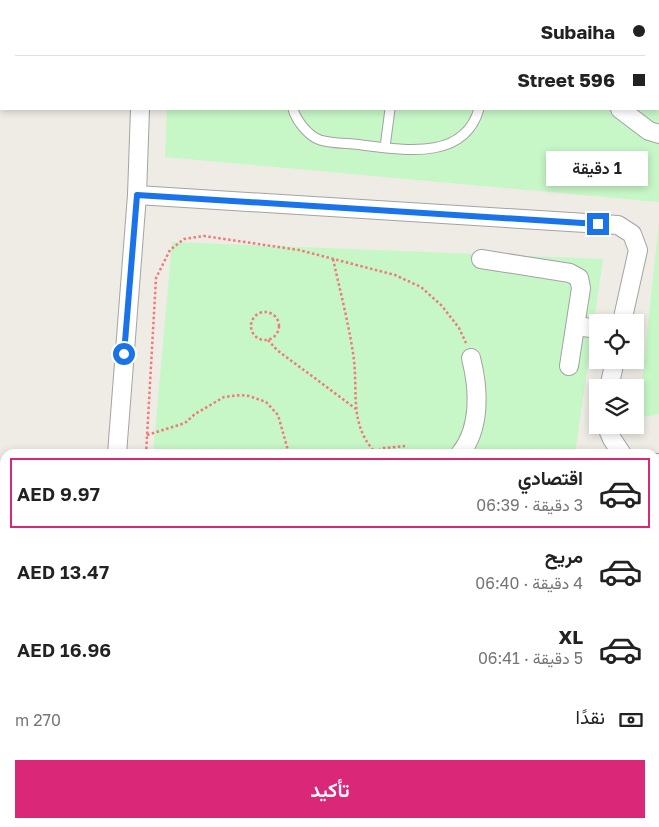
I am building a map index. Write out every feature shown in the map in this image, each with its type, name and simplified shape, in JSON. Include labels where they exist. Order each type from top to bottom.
[{"type":"street","points":[[116,449],[137,195],[140,110]]},
{"type":"street","points":[[621,110],[649,131],[659,134]]},
{"type":"street","points":[[137,195],[618,225],[632,234],[638,250],[624,314]]},
{"type":"street","points":[[481,259],[575,274],[581,283],[569,366]]},
{"type":"street","points":[[576,326],[589,328]]},
{"type":"street","points":[[464,449],[473,428],[477,399],[471,358]]},
{"type":"street","points":[[613,439],[624,449]]},
{"type":"lane","points":[[293,110],[294,115],[306,130],[319,140],[410,150],[435,148],[450,144],[465,133],[476,120],[479,110]]},
{"type":"lane","points":[[385,147],[390,110]]},
{"type":"path","points":[[146,449],[156,278],[165,257],[176,244],[190,237],[204,236],[299,250],[395,275],[421,288],[452,317],[465,341],[471,358]]},
{"type":"path","points":[[332,259],[353,350],[356,409],[359,427],[373,449]]},
{"type":"path","points":[[268,340],[277,334],[279,324],[274,315],[264,311],[252,320],[251,330],[258,338],[268,340],[277,350],[356,409]]},
{"type":"path","points":[[147,435],[185,423],[224,397],[241,394],[266,402],[278,415],[288,449]]},
{"type":"path","points":[[386,449],[405,446]]},
{"type":"green space","points":[[167,110],[659,110],[659,202],[165,157]]},
{"type":"green space","points":[[659,221],[659,414],[644,417],[644,379],[642,379]]},
{"type":"green space","points":[[172,242],[603,259],[595,314],[589,314],[589,357],[576,449],[153,449]]},
{"type":"route","points":[[124,354],[137,195],[598,224]]}]
